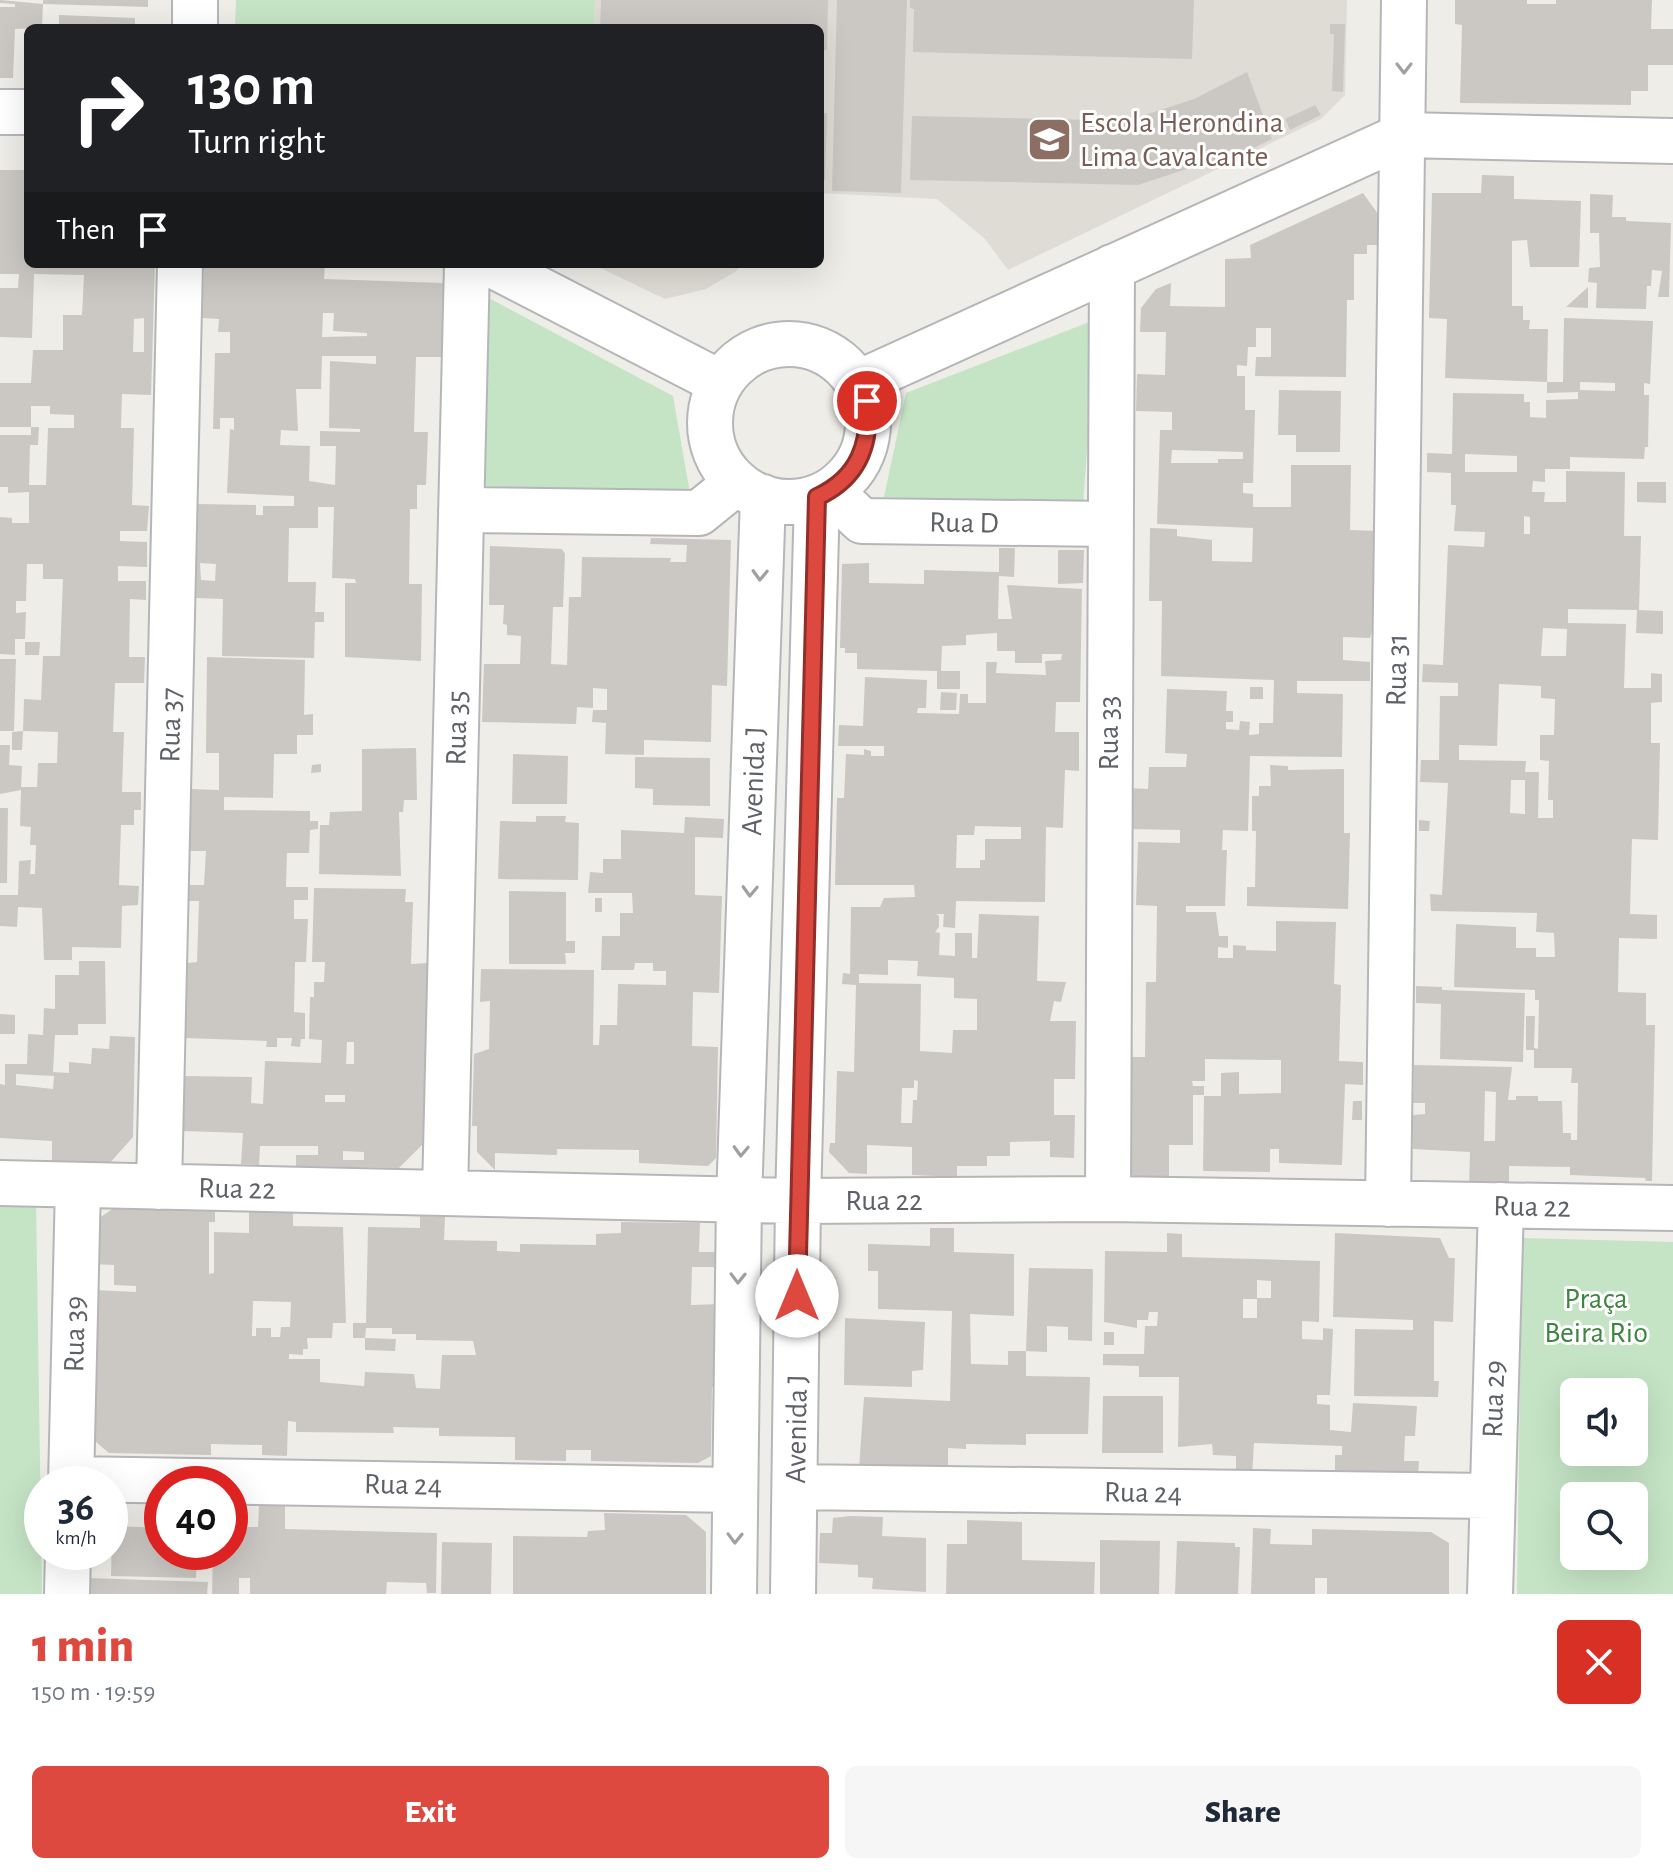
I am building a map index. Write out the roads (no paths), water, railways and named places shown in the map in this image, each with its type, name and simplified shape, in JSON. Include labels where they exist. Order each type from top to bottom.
[{"type":"street","points":[[195,0],[195,24]]},
{"type":"street","name":"Rua 31","points":[[1388,1204],[1404,0]]},
{"type":"street","points":[[0,112],[24,112]]},
{"type":"street","points":[[858,383],[1404,135],[1673,141]]},
{"type":"street","name":"Rua 33","points":[[1108,1199],[1112,267]]},
{"type":"street","name":"Rua 37","points":[[159,1187],[180,268]]},
{"type":"street","name":"Rua 35","points":[[445,1193],[467,268]]},
{"type":"street","points":[[498,268],[721,383]]},
{"type":"street","points":[[794,343],[818,348],[839,360],[858,383],[867,401],[869,427],[864,452],[850,474],[824,494],[790,502],[750,490],[721,464],[711,441],[710,417],[721,383],[746,356],[769,346],[794,343]]},
{"type":"street","points":[[461,510],[699,513],[750,490]]},
{"type":"street","name":"Avenida J","points":[[734,1594],[750,490]]},
{"type":"street","name":"Rua D","points":[[824,494],[862,521],[1109,524]]},
{"type":"street","name":"Avenida J","points":[[793,1594],[798,1201],[824,494]]},
{"type":"street","name":"Rua 22","points":[[0,1183],[798,1201],[1108,1199],[1673,1208]]},
{"type":"street","name":"Rua 39","points":[[71,1466],[78,1185]]},
{"type":"street","name":"Rua 29","points":[[1490,1594],[1490,1496],[1501,1205]]},
{"type":"street","name":"Rua 24","points":[[128,1482],[735,1490]]},
{"type":"street","name":"Rua 24","points":[[795,1487],[1490,1496]]},
{"type":"street","points":[[67,1594],[68,1570]]},
{"type":"place","name":"Escola Herondina Lima Cavalcante","points":[[1049,139]]},
{"type":"park label","name":"Praça Beira Rio","points":[[1596,1315]]}]
